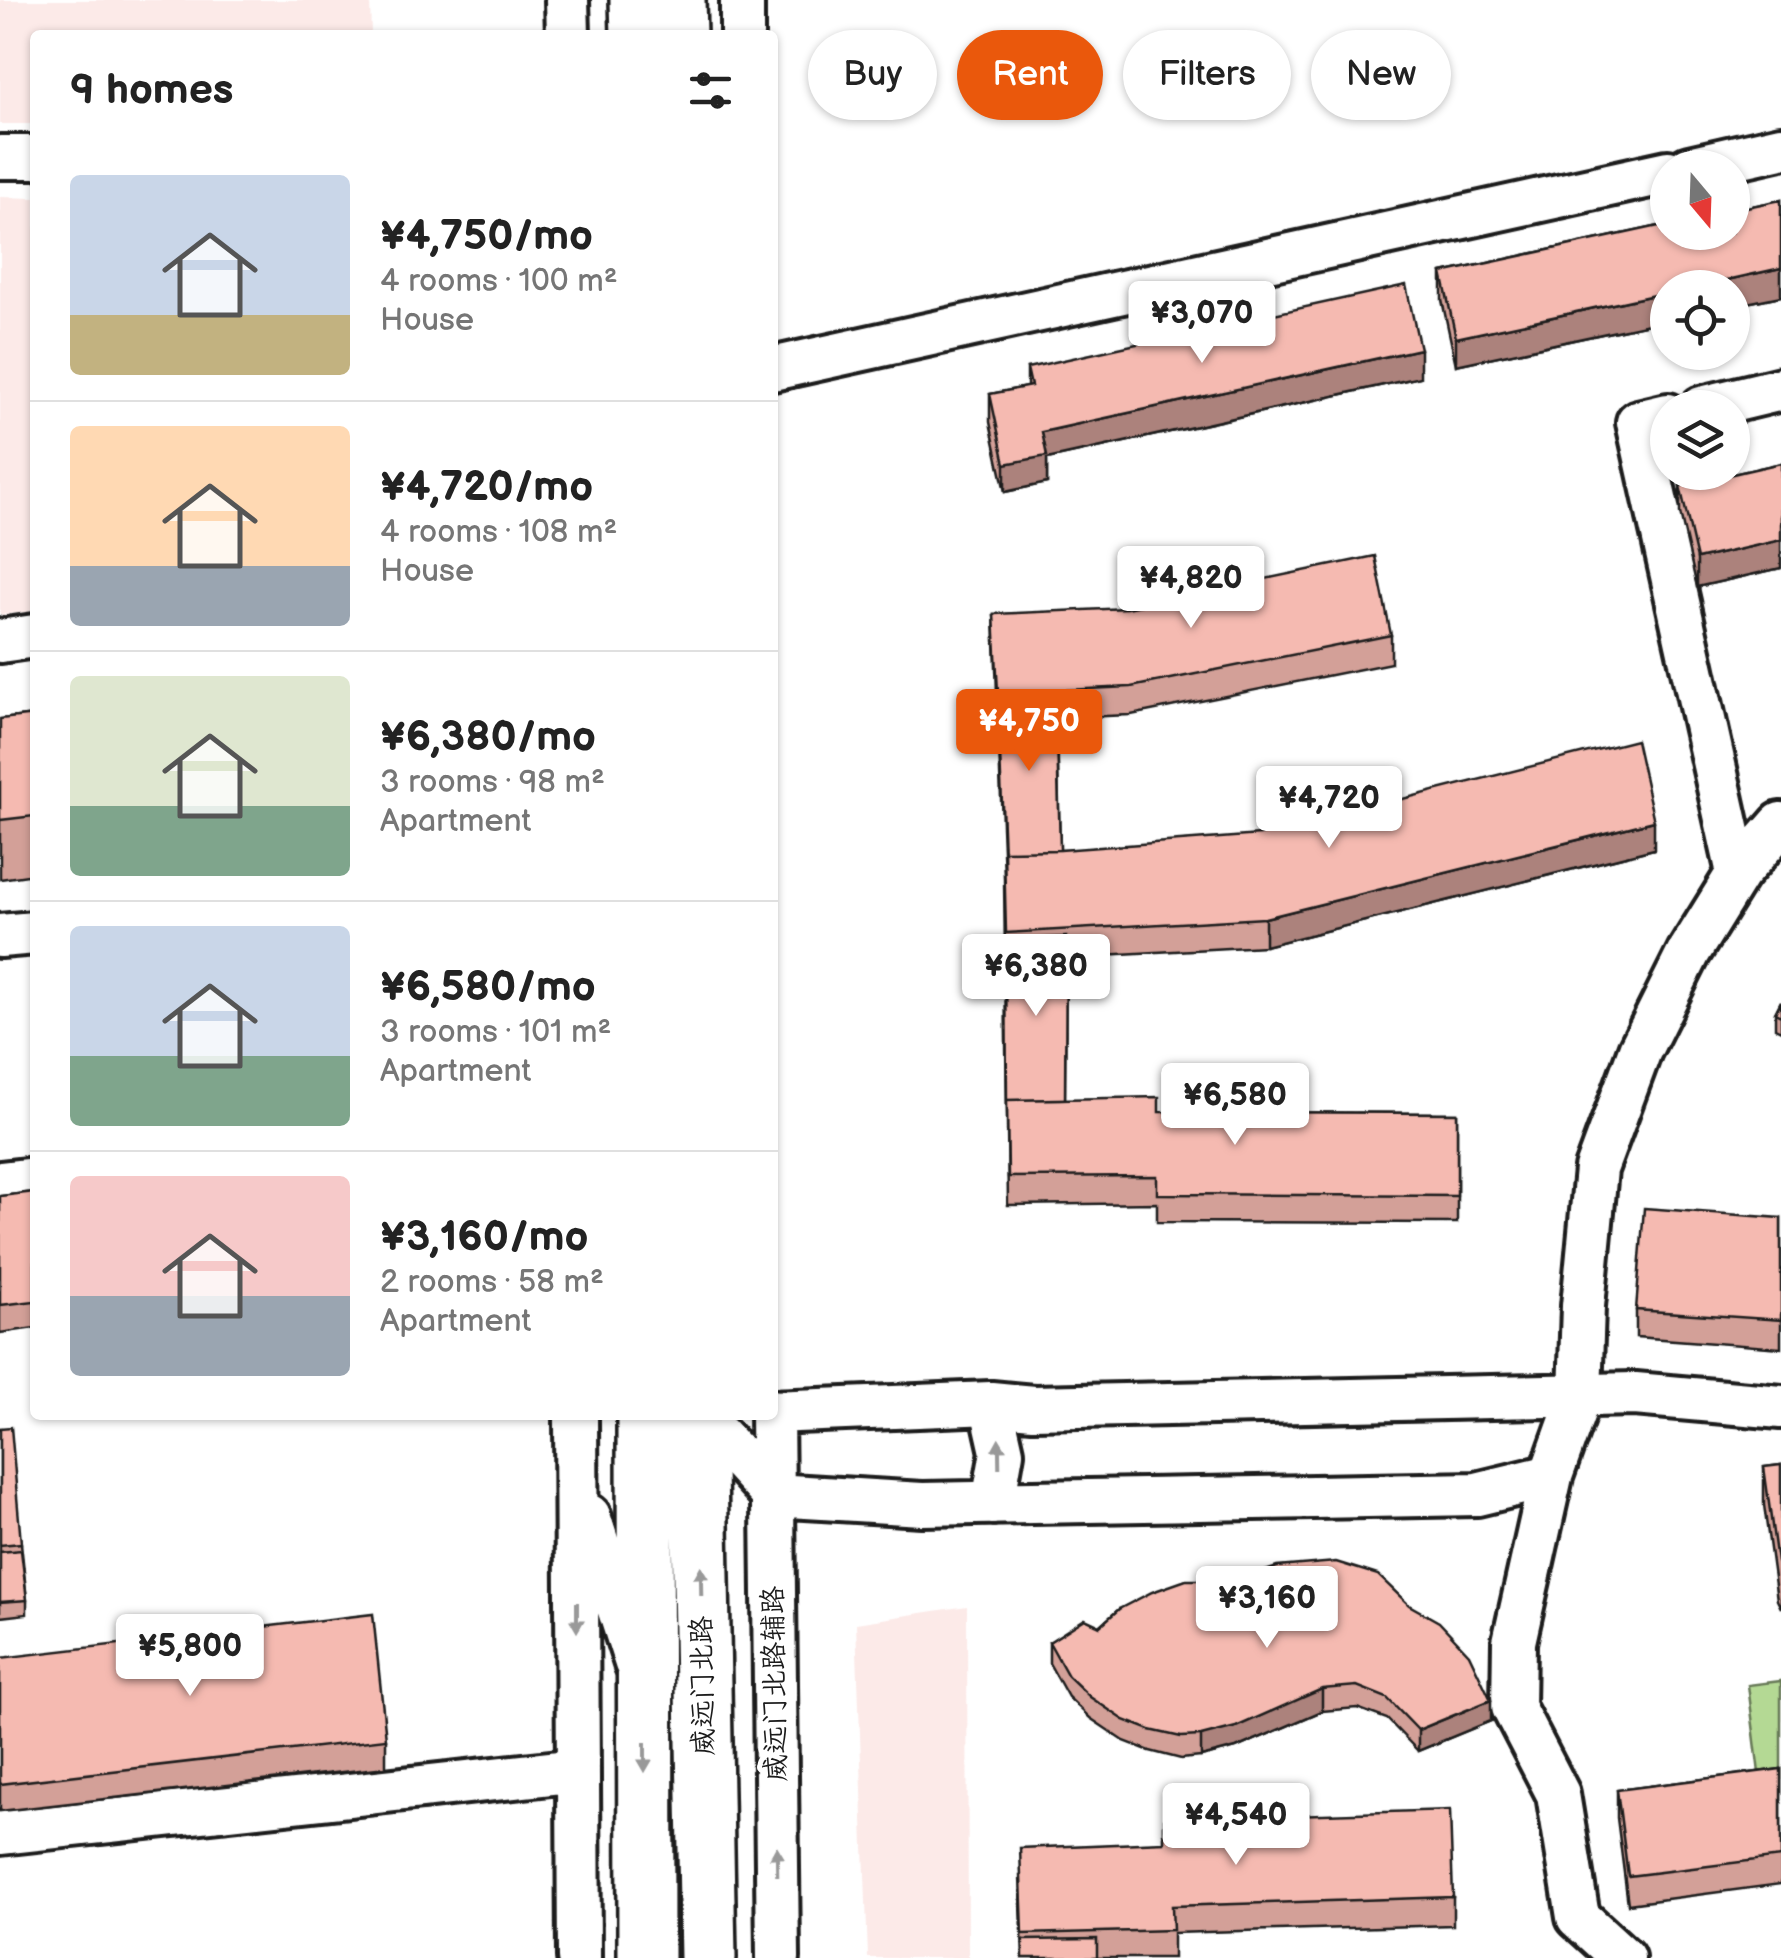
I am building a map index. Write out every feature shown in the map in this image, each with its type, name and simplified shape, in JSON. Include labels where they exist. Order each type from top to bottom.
[{"type":"main road","points":[[638,0],[639,30]]},
{"type":"main road","points":[[678,0],[678,30]]},
{"type":"main road","name":"威远门北路","points":[[645,1420],[646,1958]]},
{"type":"main road","name":"威远门北路","points":[[699,1420],[708,1958]]},
{"type":"street","points":[[567,0],[568,30]]},
{"type":"street","points":[[742,0],[742,30]]},
{"type":"street","points":[[1750,154],[1781,147]]},
{"type":"street","points":[[0,156],[30,158]]},
{"type":"street","points":[[778,368],[1650,176]]},
{"type":"street","points":[[1750,396],[1781,389]]},
{"type":"street","points":[[1650,420],[1638,422],[1650,476]]},
{"type":"street","points":[[1653,490],[1738,873]]},
{"type":"street","points":[[0,640],[30,637]]},
{"type":"street","points":[[1622,1958],[1578,1917],[1558,1794],[1514,1707],[1514,1642],[1551,1476],[1580,1395],[1583,1306],[1596,1169],[1640,1050],[1688,952],[1738,873],[1781,824]]},
{"type":"street","points":[[0,936],[30,933]]},
{"type":"street","points":[[0,1183],[30,1180]]},
{"type":"street","points":[[778,1411],[1635,1394],[1781,1407]]},
{"type":"street","points":[[991,1404],[1002,1452],[993,1504]]},
{"type":"street","points":[[576,1420],[579,1958]]},
{"type":"street","points":[[704,1420],[773,1494],[922,1504],[1477,1494],[1551,1476]]},
{"type":"street","name":"威远门北路辅路","points":[[772,1420],[778,1958]]},
{"type":"street","points":[[576,1478],[645,1692]]},
{"type":"street","points":[[0,1834],[578,1770]]},
{"type":"shaded area","points":[[0,0],[370,0],[371,30],[30,30],[30,124],[0,124]]},
{"type":"shaded area","points":[[0,197],[30,198],[30,612],[0,615]]},
{"type":"shaded area","points":[[967,1606],[968,1958],[868,1958],[856,1623]]},
{"type":"green space","points":[[1781,1681],[1781,1779],[1760,1781],[1748,1685]]},
{"type":"building","points":[[1781,200],[1781,268],[1750,275],[1750,270],[1650,270],[1650,296],[1456,338],[1442,273],[1650,228],[1650,250],[1750,250],[1750,206]]},
{"type":"building","points":[[1406,285],[1420,349],[1042,432],[1047,456],[1005,464],[990,394],[1031,386],[1027,368]]},
{"type":"building","points":[[1781,463],[1781,540],[1697,559],[1681,490],[1750,490],[1750,470]]},
{"type":"building","points":[[1375,556],[1391,635],[1131,687],[998,693],[994,614],[1127,608]]},
{"type":"building","points":[[1056,697],[1060,850],[1004,851],[1004,857],[998,700]]},
{"type":"building","points":[[30,716],[30,817],[0,820],[0,719]]},
{"type":"building","points":[[1636,740],[1654,821],[1265,918],[1006,933],[1004,851],[1260,835]]},
{"type":"building","points":[[1066,937],[1065,1099],[1007,1100],[1007,1106],[1006,940]]},
{"type":"building","points":[[1159,1097],[1159,1112],[1457,1113],[1457,1196],[1157,1194],[1157,1176],[1008,1177],[1007,1100]]},
{"type":"building","points":[[30,1193],[30,1302],[0,1305],[0,1196]]},
{"type":"building","points":[[1644,1208],[1781,1218],[1781,1320],[1636,1310]]},
{"type":"building","points":[[11,1427],[21,1543],[0,1545],[0,1428]]},
{"type":"building","points":[[1781,1465],[1781,1570],[1764,1467]]},
{"type":"building","points":[[21,1550],[27,1600],[0,1602],[0,1552]]},
{"type":"building","points":[[1336,1562],[1378,1575],[1409,1605],[1439,1622],[1469,1654],[1491,1700],[1418,1730],[1387,1698],[1357,1686],[1322,1689],[1236,1727],[1181,1737],[1124,1720],[1090,1697],[1068,1676],[1049,1642],[1085,1619],[1100,1626],[1119,1609],[1186,1580],[1240,1580],[1277,1567]]},
{"type":"building","points":[[373,1614],[386,1739],[0,1784],[0,1658]]},
{"type":"building","points":[[1781,1769],[1781,1857],[1628,1876],[1617,1790]]},
{"type":"building","points":[[1450,1810],[1453,1897],[1172,1906],[1173,1930],[1023,1934],[1020,1848],[1164,1842],[1164,1819]]},
{"type":"building","points":[[1097,1939],[1097,1958],[1023,1958],[1023,1940]]}]
